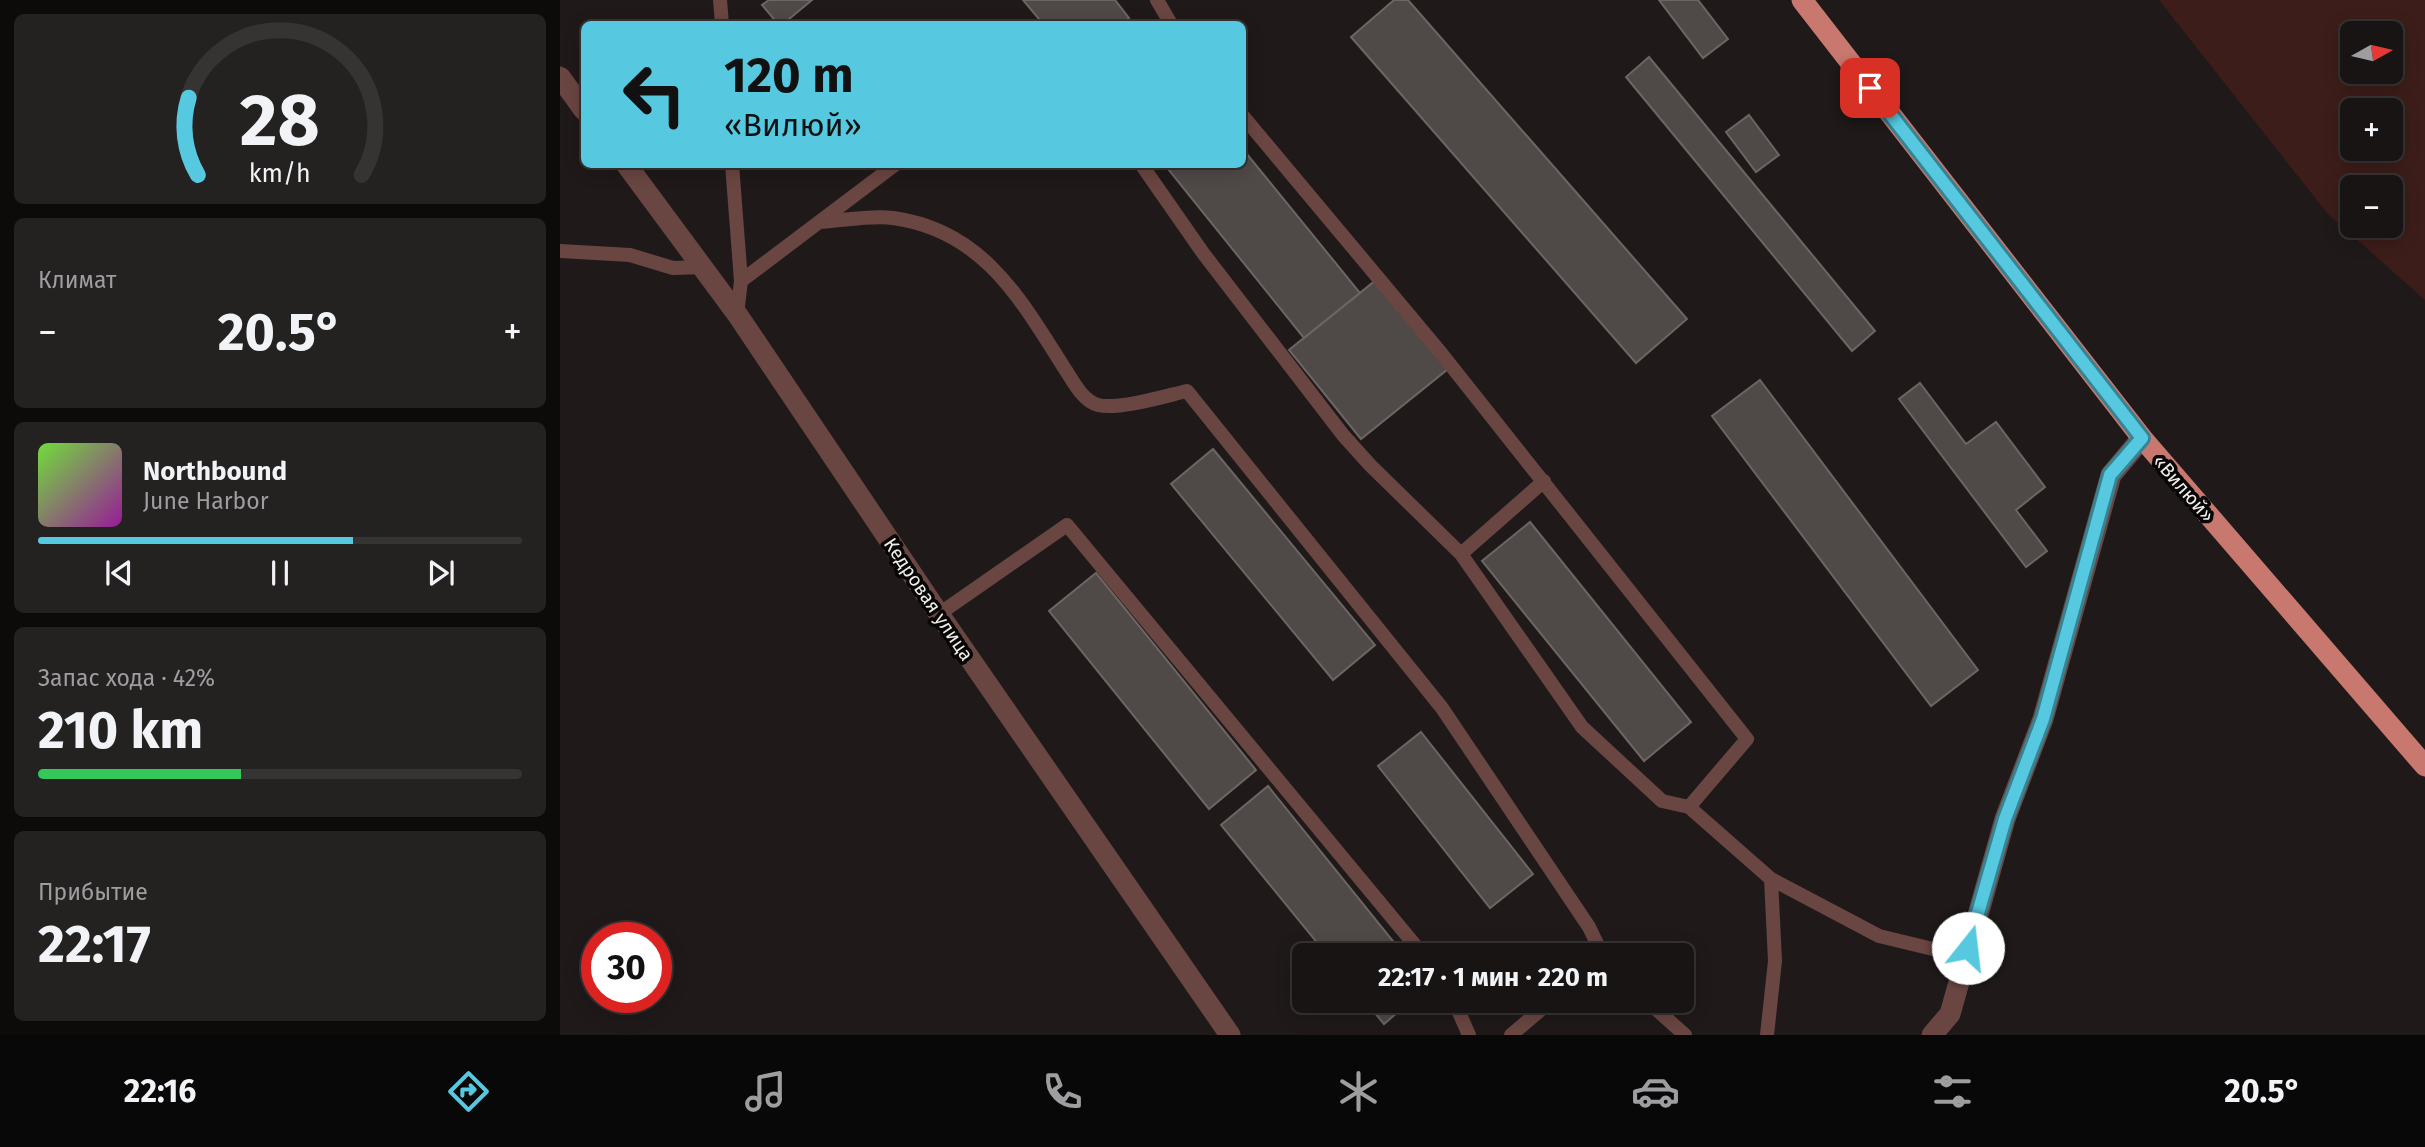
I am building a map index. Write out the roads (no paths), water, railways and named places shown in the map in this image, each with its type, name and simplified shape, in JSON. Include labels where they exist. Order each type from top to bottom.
[{"type":"highway","name":"«Вилюй»","points":[[1802,0],[2142,438],[2425,766]]},
{"type":"street","points":[[560,77],[581,106]]},
{"type":"street","name":"Кедровая улица","points":[[629,168],[705,267],[939,614],[1230,1035]]},
{"type":"street","points":[[1932,1035],[1950,1014],[2005,819],[2043,719],[2110,475],[2142,438]]},
{"type":"lane","points":[[720,0],[722,21]]},
{"type":"lane","points":[[1157,0],[1169,21]]},
{"type":"lane","points":[[1246,120],[1441,353],[1747,739],[1689,807]]},
{"type":"lane","points":[[732,168],[740,281],[737,314]]},
{"type":"lane","points":[[740,281],[891,168]]},
{"type":"lane","points":[[1144,168],[1203,253],[1343,435],[1461,554],[1582,727],[1662,801],[1689,807],[1771,879],[1879,936],[1937,950],[1968,948]]},
{"type":"lane","points":[[818,222],[892,218],[944,234],[979,254],[1025,306],[1079,391],[1097,405],[1124,405],[1187,391],[1442,708],[1590,928],[1597,943]]},
{"type":"lane","points":[[560,251],[630,255],[673,268],[705,267]]},
{"type":"lane","points":[[1461,554],[1544,481]]},
{"type":"lane","points":[[939,614],[1067,525],[1413,943]]},
{"type":"lane","points":[[1767,1035],[1775,961],[1771,879]]},
{"type":"lane","points":[[1459,1013],[1469,1035]]},
{"type":"lane","points":[[1511,1035],[1537,1013]]},
{"type":"lane","points":[[1660,1013],[1685,1035]]}]
